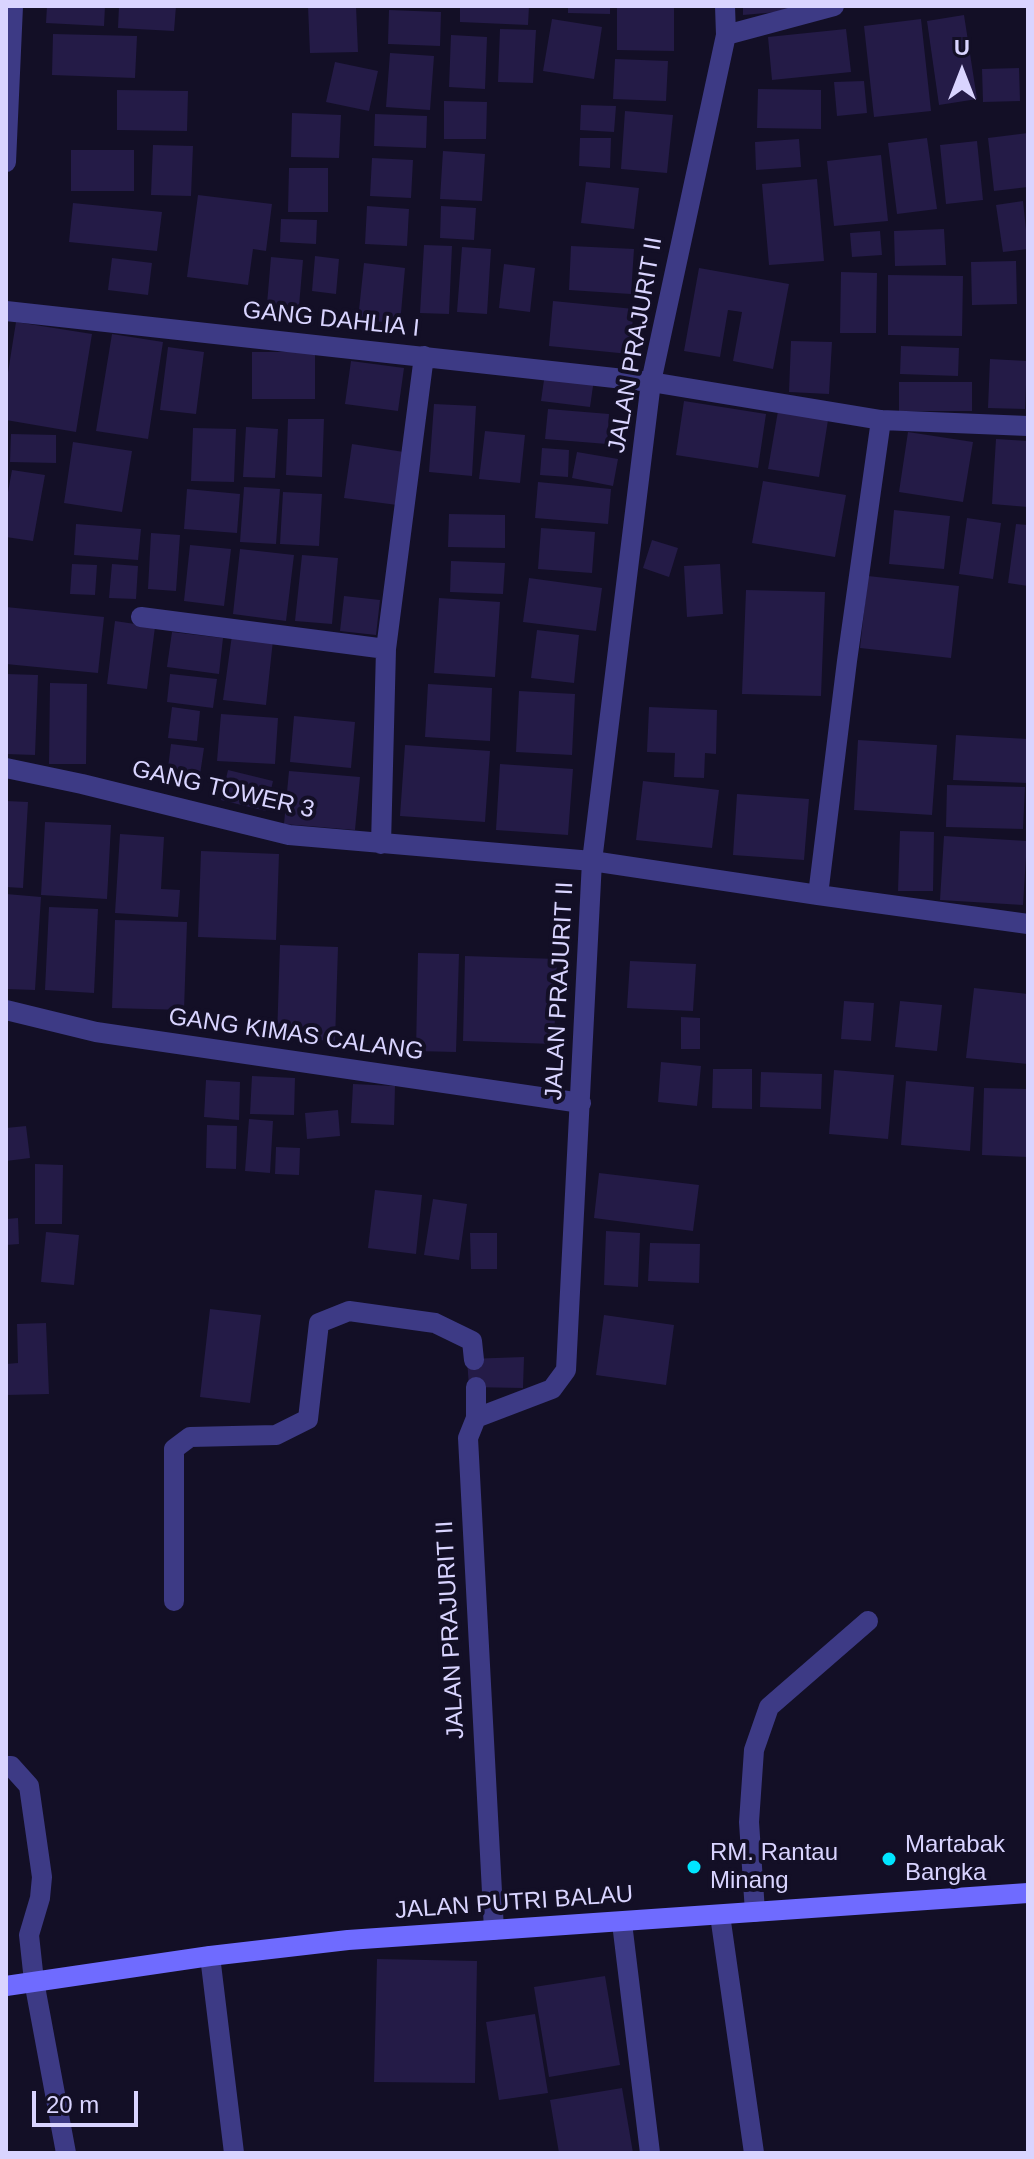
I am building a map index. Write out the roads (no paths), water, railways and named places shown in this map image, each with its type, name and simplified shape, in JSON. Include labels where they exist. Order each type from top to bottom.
[{"type":"main road","name":"JALAN PUTRI BALAU","points":[[6,1986],[210,1956],[348,1940],[1028,1893]]},
{"type":"street","points":[[6,162],[13,6]]},
{"type":"street","name":"JALAN PRAJURIT II","points":[[494,1930],[468,1438],[476,1418],[552,1389],[566,1370],[592,861],[651,382],[726,35],[725,6]]},
{"type":"street","points":[[726,35],[834,6]]},
{"type":"street","name":"GANG DAHLIA I","points":[[6,311],[651,382],[881,420],[1028,426]]},
{"type":"street","points":[[381,844],[386,649],[424,356]]},
{"type":"street","points":[[818,895],[881,420]]},
{"type":"street","points":[[141,617],[386,649]]},
{"type":"street","name":"GANG TOWER 3","points":[[6,768],[289,835],[592,861],[1028,924]]},
{"type":"street","name":"GANG KIMAS CALANG","points":[[6,1010],[96,1032],[581,1103]]},
{"type":"street","points":[[174,1601],[174,1449],[190,1437],[276,1435],[308,1419],[319,1323],[349,1311],[435,1323],[472,1341],[474,1360]]},
{"type":"street","points":[[476,1387],[476,1418]]},
{"type":"street","points":[[755,1912],[749,1822],[754,1750],[769,1707],[868,1621]]},
{"type":"street","points":[[6,1766],[11,1766],[29,1786],[42,1877],[40,1898],[29,1935],[34,1981],[66,2153]]},
{"type":"street","points":[[720,1915],[754,2153]]},
{"type":"street","points":[[622,1923],[650,2153]]},
{"type":"street","points":[[210,1956],[234,2153]]},
{"type":"place","name":"Martabak Bangka","points":[[889,1859]]},
{"type":"place","name":"RM. Rantau Minang","points":[[694,1867]]}]
